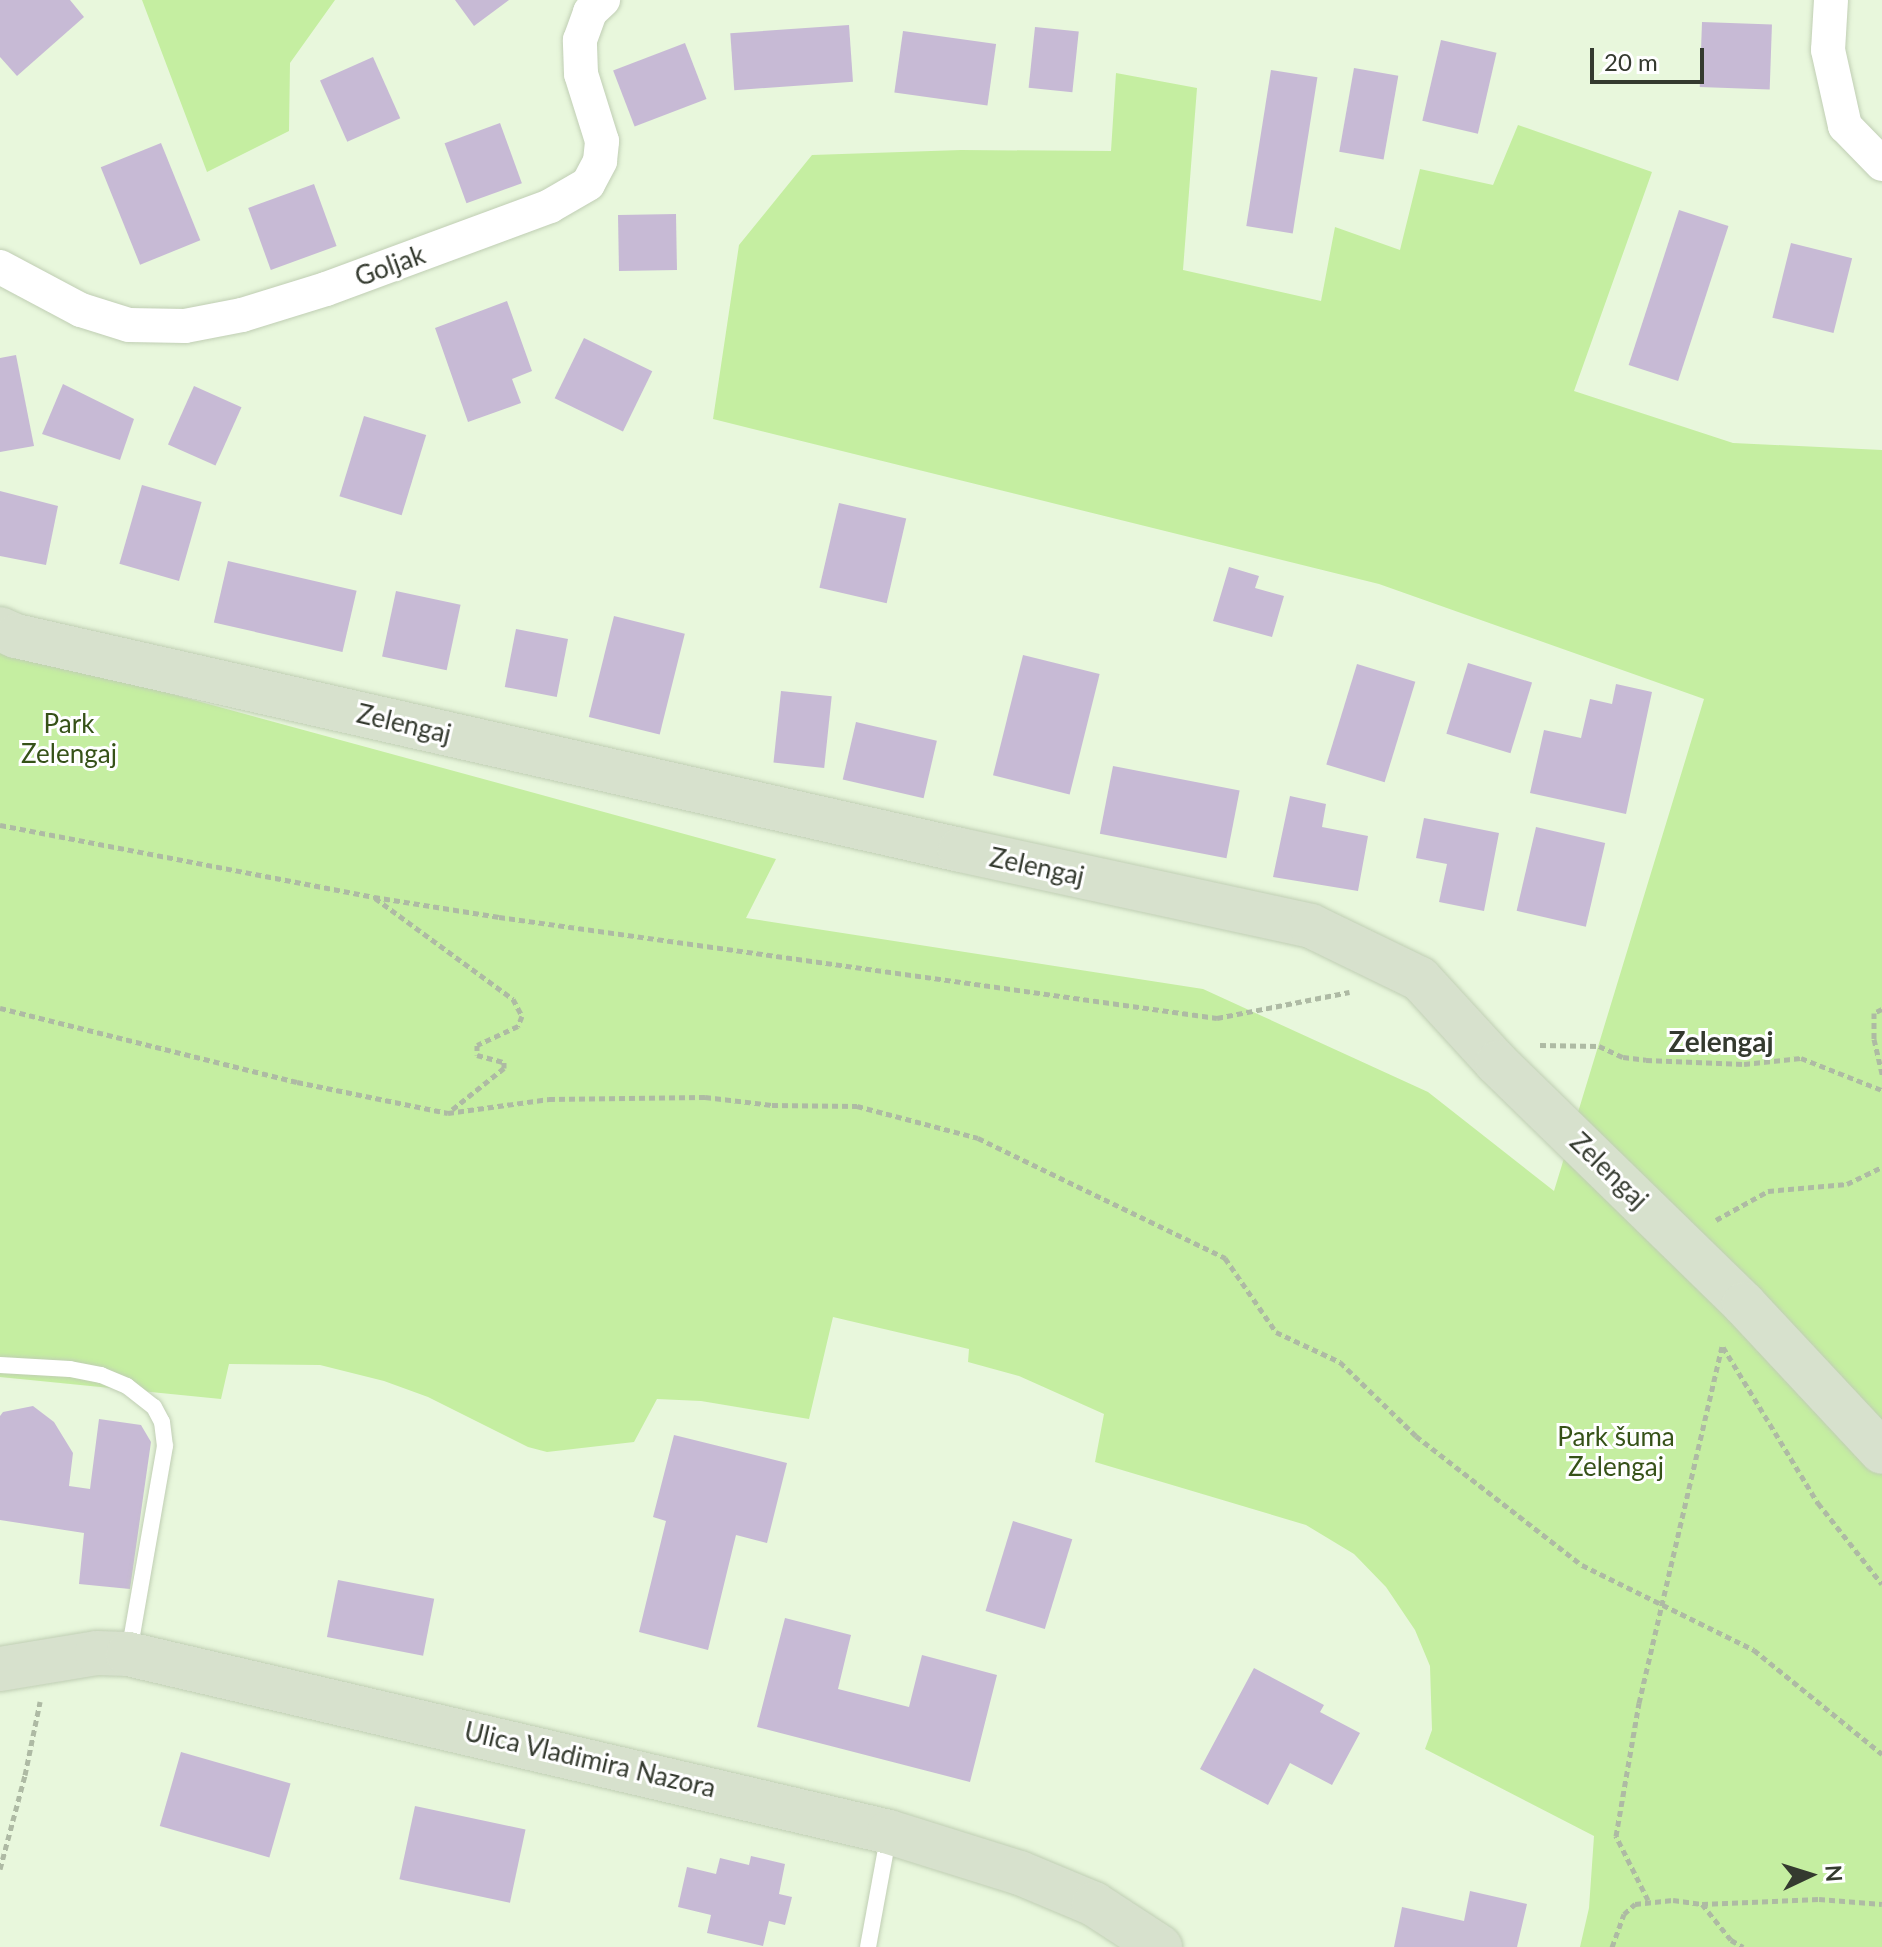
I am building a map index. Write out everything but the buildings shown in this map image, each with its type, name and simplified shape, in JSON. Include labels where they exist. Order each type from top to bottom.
[{"type":"street","name":"Goljak","points":[[0,267],[81,310],[129,325],[185,326],[242,315],[326,289],[550,206],[588,184],[600,161],[602,141],[581,74],[580,40],[590,12],[603,0]]},
{"type":"street","points":[[1831,0],[1828,50],[1845,126],[1882,164]]},
{"type":"street","name":"Zelengaj","points":[[0,629],[62,647],[1311,926],[1420,979],[1497,1063],[1744,1304],[1882,1452]]},
{"type":"street","name":"Ulica Vladimira Nazora","points":[[0,1669],[97,1653],[128,1654],[889,1832],[1020,1873],[1094,1904],[1160,1947]]},
{"type":"lane","points":[[0,1365],[70,1369],[101,1375],[127,1386],[154,1407],[162,1422],[165,1446],[128,1654]]},
{"type":"lane","points":[[868,1947],[889,1832]]},
{"type":"path","points":[[0,825],[374,897],[1217,1018],[1357,991]]},
{"type":"path","points":[[374,897],[513,999],[522,1016],[518,1026],[477,1045],[477,1055],[504,1062],[504,1068],[448,1113]]},
{"type":"path","points":[[0,1008],[297,1082],[448,1113],[549,1099],[705,1097],[772,1105],[857,1106],[978,1138],[1225,1258],[1276,1332],[1340,1362],[1416,1436],[1582,1565],[1754,1650],[1882,1754]]},
{"type":"path","points":[[1882,1009],[1874,1013],[1874,1039],[1882,1075]]},
{"type":"path","points":[[1526,1045],[1599,1046],[1623,1057],[1646,1060],[1744,1064],[1801,1058],[1882,1090]]},
{"type":"path","points":[[1680,1240],[1768,1191],[1847,1184],[1882,1167]]},
{"type":"path","points":[[1648,1900],[1616,1836],[1639,1703],[1722,1347],[1744,1304]]},
{"type":"path","points":[[1722,1347],[1818,1503],[1882,1584]]},
{"type":"path","points":[[0,1869],[25,1775],[40,1700]]},
{"type":"path","points":[[1612,1947],[1624,1914],[1635,1904],[1648,1900],[1702,1904],[1819,1899],[1882,1904]]},
{"type":"path","points":[[1702,1904],[1731,1940],[1743,1947]]},
{"type":"green space","points":[[142,0],[335,0],[290,63],[289,131],[207,172]]},
{"type":"green space","name":"Park šuma Zelengaj","points":[[1116,73],[1197,88],[1183,270],[1321,301],[1335,227],[1400,250],[1420,169],[1493,185],[1518,125],[1652,172],[1574,391],[1733,443],[1882,450],[1882,1947],[1580,1947],[1589,1908],[1594,1836],[1425,1749],[1432,1730],[1430,1666],[1415,1630],[1386,1587],[1354,1554],[1306,1525],[1095,1462],[1104,1414],[1019,1376],[968,1362],[969,1349],[833,1317],[809,1419],[701,1401],[657,1399],[634,1442],[547,1452],[528,1447],[428,1397],[384,1381],[320,1365],[229,1364],[221,1399],[0,1377],[0,647],[776,859],[746,918],[1203,989],[1428,1092],[1554,1191],[1704,699],[1379,584],[713,419],[739,245],[812,155],[961,150],[1111,151]]},
{"type":"district","name":"Zelengaj","points":[[1721,1041]]},
{"type":"park label","name":"Park Zelengaj","points":[[69,739]]}]
